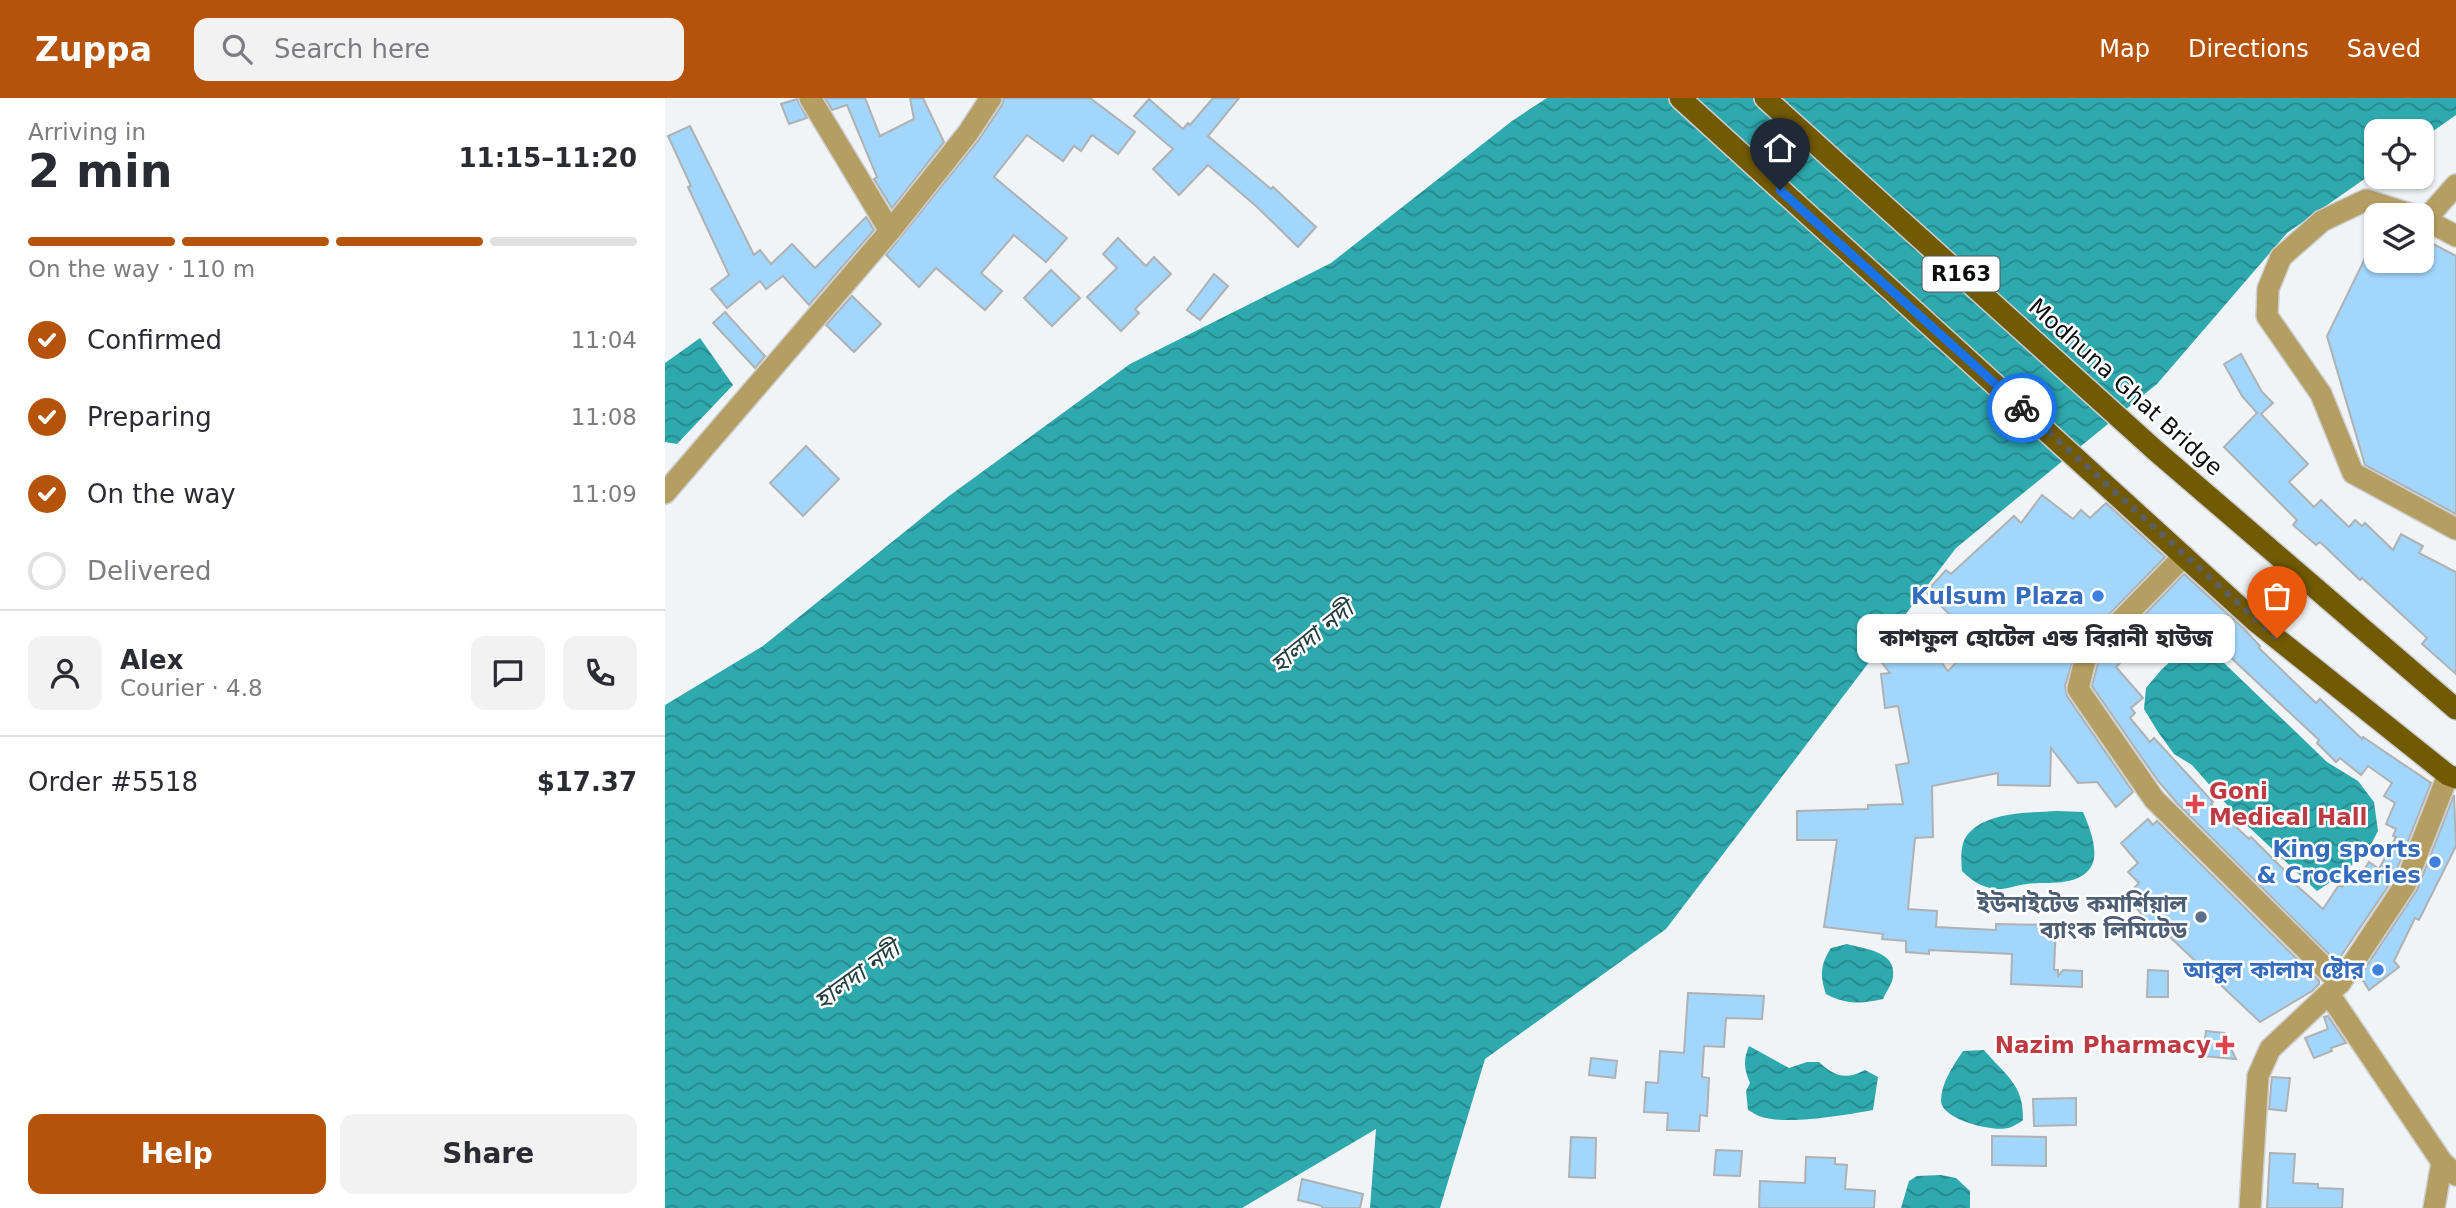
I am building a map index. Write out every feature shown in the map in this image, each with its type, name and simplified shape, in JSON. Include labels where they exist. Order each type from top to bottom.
[{"type":"main road","name":"R163","points":[[1680,98],[2255,621],[2452,777]]},
{"type":"main road","name":"Modhuna Ghat Bridge","points":[[1765,98],[2156,451],[2456,709]]},
{"type":"street","points":[[810,98],[890,231]]},
{"type":"street","points":[[665,493],[890,231],[968,132],[991,98]]},
{"type":"street","points":[[2434,205],[2456,185]]},
{"type":"street","points":[[2374,203],[2365,200],[2322,221],[2281,257],[2269,289],[2267,316],[2321,394],[2353,473],[2456,529]]},
{"type":"street","points":[[2434,225],[2456,236]]},
{"type":"street","points":[[2184,555],[2086,656],[2078,689],[2154,799],[2334,988],[2449,1169],[2434,1208]]},
{"type":"street","points":[[2250,1208],[2258,1076],[2270,1049],[2334,988],[2405,885],[2452,777]]},
{"type":"water","name":"হালদা নদী","points":[[1547,98],[2456,98],[2456,115],[2434,131],[2434,119],[2364,119],[2364,179],[2287,233],[2157,384],[1956,548],[1666,929],[1485,1059],[1440,1208],[1370,1208],[1376,1129],[1242,1208],[665,1208],[665,705],[763,646],[949,496],[1130,364],[1331,263],[1512,121]]},
{"type":"water","points":[[700,338],[733,385],[677,444],[665,442],[665,363]]},
{"type":"water","points":[[2194,651],[2222,661],[2327,762],[2358,781],[2374,802],[2378,831],[2368,850],[2341,875],[2317,891],[2235,814],[2192,765],[2174,754],[2144,709],[2146,688],[2162,669],[2171,661]]},
{"type":"water","points":[[2057,811],[2083,812],[2090,831],[2094,859],[2087,872],[2080,877],[2063,882],[1995,889],[1977,883],[1962,871],[1964,842],[1976,826],[1998,817]]},
{"type":"water","points":[[1847,944],[1878,953],[1890,962],[1893,977],[1883,999],[1854,1002],[1826,994],[1822,976],[1825,960],[1831,948]]},
{"type":"water","points":[[1749,1046],[1789,1068],[1807,1062],[1819,1062],[1830,1071],[1846,1076],[1865,1070],[1878,1077],[1873,1110],[1801,1120],[1756,1115],[1748,1110],[1746,1091],[1750,1083],[1745,1064]]},
{"type":"water","points":[[1984,1050],[2017,1089],[2023,1120],[2016,1125],[2001,1129],[1969,1123],[1950,1114],[1941,1101],[1945,1081],[1963,1051]]},
{"type":"water","points":[[1941,1175],[1956,1178],[1970,1191],[1970,1208],[1901,1208],[1909,1181],[1917,1176]]},
{"type":"building","points":[[825,98],[865,98],[880,136],[914,119],[910,98],[923,98],[944,142],[892,208],[874,179],[877,177],[847,105],[832,110]]},
{"type":"building","points":[[1004,98],[1090,98],[1135,132],[1118,154],[1092,135],[1081,151],[1074,146],[1063,161],[1027,135],[994,177],[1067,238],[1046,262],[1014,235],[981,273],[1002,291],[985,310],[936,268],[919,287],[886,255],[978,141]]},
{"type":"building","points":[[1213,98],[1239,98],[1208,136],[1271,189],[1273,187],[1316,227],[1298,247],[1208,165],[1179,195],[1153,169],[1173,149],[1134,116],[1149,99],[1183,129],[1188,123],[1190,125]]},
{"type":"building","points":[[797,99],[807,118],[789,124],[781,104]]},
{"type":"building","points":[[690,126],[754,255],[760,250],[771,264],[792,244],[815,268],[866,217],[874,230],[809,305],[783,276],[766,289],[760,281],[727,308],[711,289],[729,275],[688,187],[691,186],[668,136]]},
{"type":"building","points":[[1118,238],[1146,266],[1154,257],[1171,274],[1135,309],[1139,313],[1121,331],[1087,297],[1117,268],[1103,254]]},
{"type":"building","points":[[2434,244],[2456,256],[2456,514],[2365,465],[2327,336],[2364,261],[2364,273],[2434,273]]},
{"type":"building","points":[[1051,270],[1080,298],[1052,326],[1024,298]]},
{"type":"building","points":[[1214,274],[1228,286],[1200,320],[1187,310]]},
{"type":"building","points":[[852,296],[881,324],[854,352],[826,325]]},
{"type":"building","points":[[725,312],[765,356],[755,368],[713,323]]},
{"type":"building","points":[[2241,354],[2262,392],[2273,403],[2261,414],[2308,464],[2289,482],[2314,507],[2321,500],[2349,527],[2355,520],[2362,526],[2365,523],[2393,550],[2401,534],[2423,546],[2419,553],[2456,572],[2456,674],[2422,644],[2427,638],[2362,578],[2360,580],[2320,542],[2316,545],[2293,525],[2297,520],[2224,447],[2257,413],[2242,396],[2224,364]]},
{"type":"building","points":[[806,446],[839,479],[803,516],[770,483]]},
{"type":"building","points":[[2042,495],[2073,519],[2081,510],[2090,518],[2106,503],[2165,557],[2077,647],[2065,686],[2067,696],[2133,792],[2116,807],[2097,782],[2078,783],[2051,748],[2050,786],[1998,785],[1998,773],[1932,786],[1933,837],[1915,838],[1908,909],[1937,911],[1936,927],[1996,930],[1996,924],[2056,925],[2054,970],[2058,970],[2058,976],[2063,970],[2082,971],[2082,987],[2011,984],[2012,954],[1929,950],[1929,954],[1906,952],[1906,941],[1882,939],[1883,934],[1824,927],[1837,840],[1797,840],[1797,811],[1868,809],[1868,805],[1903,804],[1896,765],[1909,763],[1898,706],[1885,708],[1881,674],[1890,673],[1882,663],[1918,632],[1948,671],[1974,644],[1961,633],[1965,629],[1926,592],[1946,570],[1951,574],[2014,516],[2021,523]]},
{"type":"building","points":[[2184,574],[2244,629],[2259,648],[2316,703],[2320,699],[2362,739],[2363,737],[2431,783],[2393,879],[2337,962],[2158,781],[2092,686],[2098,663]],"holes":[[[2177,619],[2191,633],[2196,628],[2225,656],[2227,654],[2319,740],[2317,743],[2336,762],[2340,758],[2361,775],[2368,766],[2392,783],[2384,796],[2395,803],[2386,824],[2396,829],[2393,836],[2396,837],[2379,869],[2369,862],[2356,883],[2348,877],[2342,887],[2339,885],[2323,909],[2295,884],[2251,837],[2249,839],[2211,804],[2213,802],[2154,738],[2150,742],[2130,718],[2135,713],[2131,708],[2143,698],[2116,667],[2140,644],[2145,650]]]},
{"type":"building","points":[[2454,795],[2456,846],[2419,920],[2415,918],[2394,961],[2399,967],[2369,990],[2360,976],[2417,890]]},
{"type":"building","points":[[2148,819],[2153,825],[2157,821],[2319,981],[2312,991],[2260,1022],[2154,922],[2151,925],[2126,896],[2139,883],[2128,872],[2138,863],[2121,843]]},
{"type":"building","points":[[2148,970],[2168,971],[2168,997],[2147,997]]},
{"type":"building","points":[[1688,993],[1764,996],[1762,1019],[1726,1018],[1724,1047],[1704,1046],[1702,1077],[1709,1078],[1707,1116],[1700,1115],[1699,1131],[1667,1130],[1668,1113],[1644,1112],[1646,1082],[1658,1083],[1660,1051],[1684,1053]]},
{"type":"building","points":[[2328,1016],[2346,1043],[2314,1058],[2305,1038],[2328,1029],[2324,1017]]},
{"type":"building","name":"Nazim Pharmacy","points":[[2206,1031],[2224,1033],[2236,1059],[2203,1056]]},
{"type":"building","points":[[1591,1058],[1617,1061],[1615,1078],[1589,1075]]},
{"type":"building","points":[[2272,1077],[2290,1078],[2286,1111],[2269,1109]]},
{"type":"building","points":[[2076,1098],[2076,1125],[2034,1126],[2033,1099]]},
{"type":"building","points":[[1992,1136],[2046,1137],[2046,1166],[1992,1165]]},
{"type":"building","points":[[1571,1137],[1596,1138],[1595,1178],[1569,1177]]},
{"type":"building","points":[[1716,1150],[1742,1151],[1740,1176],[1714,1175]]},
{"type":"building","points":[[2270,1153],[2295,1154],[2293,1183],[2343,1189],[2342,1208],[2267,1208]]},
{"type":"building","points":[[1806,1157],[1835,1158],[1835,1164],[1847,1165],[1845,1189],[1875,1191],[1874,1208],[1759,1208],[1760,1181],[1805,1183]]},
{"type":"building","points":[[1302,1179],[1363,1194],[1360,1208],[1322,1208],[1298,1200]]},
{"type":"way so far","points":[[2022,408],[2255,621],[2277,638]]},
{"type":"place","name":"Kulsum Plaza","points":[[2098,596]]},
{"type":"place","name":"কাশফুল হোটেল এন্ড বিরানী হাউজ","points":[[2277,638]]},
{"type":"place","name":"Goni Medical Hall","points":[[2195,804]]},
{"type":"place","name":"King sports & Crockeries","points":[[2435,862]]},
{"type":"place","name":"ইউনাইটেড কমার্শিয়াল ব্যাংক লিমিটেড","points":[[2201,917]]},
{"type":"place","name":"আবুল কালাম ষ্টোর","points":[[2378,970]]},
{"type":"place","name":"Nazim Pharmacy","points":[[2225,1045]]},
{"type":"route","points":[[1780,190],[2022,408]]}]
